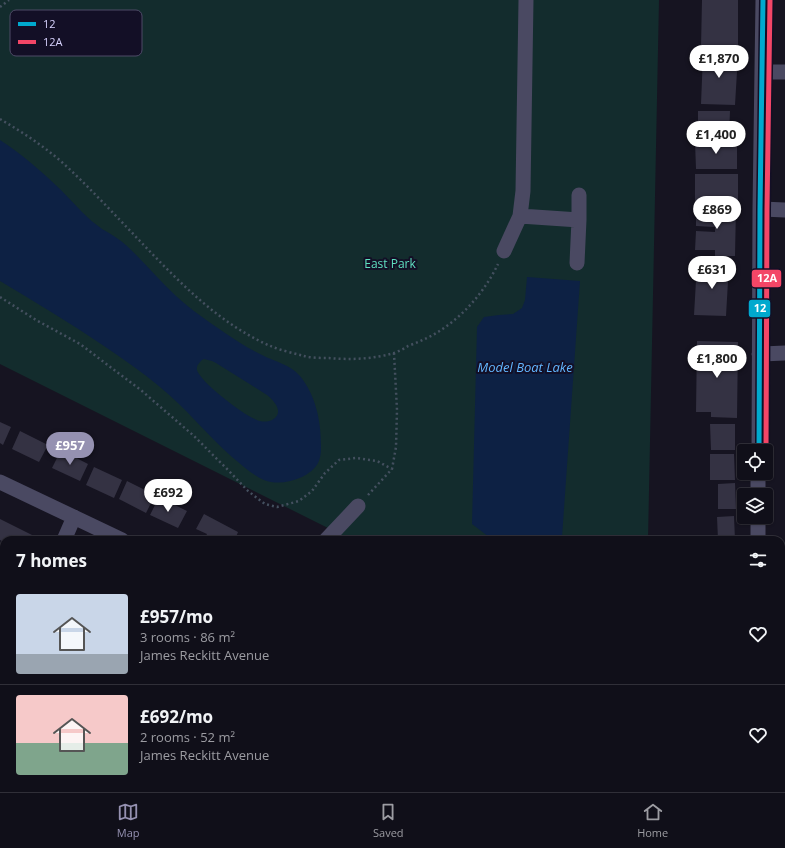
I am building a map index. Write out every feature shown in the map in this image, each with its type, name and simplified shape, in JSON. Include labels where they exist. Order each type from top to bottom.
[{"type":"street","points":[[504,251],[520,216],[523,191],[526,0]]},
{"type":"street","points":[[758,444],[763,0]]},
{"type":"street","points":[[762,72],[785,72]]},
{"type":"street","points":[[577,263],[579,195]]},
{"type":"street","points":[[760,209],[785,210]]},
{"type":"street","points":[[520,216],[579,220]]},
{"type":"street","points":[[759,354],[785,353]]},
{"type":"street","points":[[0,482],[114,536]]},
{"type":"street","points":[[330,536],[358,506]]},
{"type":"street","points":[[66,536],[74,517]]},
{"type":"street","points":[[758,524],[758,536]]},
{"type":"path","points":[[0,7],[9,0]]},
{"type":"path","points":[[0,119],[33,140],[64,164],[182,284],[217,314],[242,332],[270,345],[305,356],[337,359],[359,359],[394,353],[431,336],[445,328],[472,304],[495,270],[504,251]]},
{"type":"path","points":[[0,297],[36,320],[80,344],[142,391],[194,436],[248,491],[265,504],[277,507],[299,501],[312,491],[324,473],[339,460],[356,458],[377,461],[392,469]]},
{"type":"path","points":[[358,506],[392,469],[396,447],[394,353]]},
{"type":"green space","name":"East Park","points":[[0,0],[659,0],[648,536],[344,536],[0,364]]},
{"type":"water","points":[[0,140],[39,170],[94,223],[127,246],[176,296],[188,306],[243,345],[287,366],[300,376],[314,400],[319,418],[321,454],[318,463],[309,473],[293,480],[269,482],[260,478],[247,470],[232,457],[179,404],[146,376],[78,329],[0,281]],"holes":[[[202,360],[212,361],[267,395],[275,403],[278,410],[277,416],[272,420],[266,421],[254,419],[215,391],[206,383],[197,370],[197,366]]]},
{"type":"water","name":"Model Boat Lake","points":[[527,277],[580,281],[562,536],[488,536],[472,524],[477,327],[484,317],[513,314],[522,308],[525,300]]},
{"type":"building","points":[[702,0],[738,0],[738,48],[701,47]]},
{"type":"building","points":[[703,54],[738,55],[735,105],[701,104]]},
{"type":"building","points":[[698,111],[730,111],[729,136],[698,136]]},
{"type":"building","points":[[695,142],[737,142],[737,169],[696,169]]},
{"type":"building","points":[[695,174],[738,174],[738,201],[695,201]]},
{"type":"building","points":[[696,207],[736,207],[735,256],[715,256],[715,250],[695,250],[696,231],[715,232],[715,227],[696,226]]},
{"type":"building","points":[[697,263],[729,264],[726,316],[694,315]]},
{"type":"building","points":[[697,341],[738,342],[737,418],[711,417],[711,412],[696,412]]},
{"type":"building","points":[[0,422],[11,427],[3,445],[0,443]]},
{"type":"building","points":[[710,424],[735,424],[735,450],[711,450]]},
{"type":"building","points":[[20,431],[48,445],[39,462],[12,449]]},
{"type":"building","points":[[61,450],[88,464],[80,481],[52,468]]},
{"type":"building","points":[[710,454],[734,454],[735,480],[710,480]]},
{"type":"building","points":[[94,467],[122,480],[114,498],[86,485]]},
{"type":"building","points":[[127,481],[155,495],[146,513],[119,499]]},
{"type":"building","points":[[735,483],[736,509],[718,509],[718,484]]},
{"type":"building","points":[[159,497],[187,511],[178,528],[150,515]]},
{"type":"building","points":[[204,514],[238,532],[236,536],[206,536],[207,534],[196,529]]},
{"type":"building","points":[[734,516],[735,536],[718,536],[717,517]]},
{"type":"building","points":[[0,519],[34,536],[0,536]]},
{"type":"transit line","name":"12","points":[[759,444],[763,0]]},
{"type":"transit line","name":"12A","points":[[766,444],[770,0]]}]
